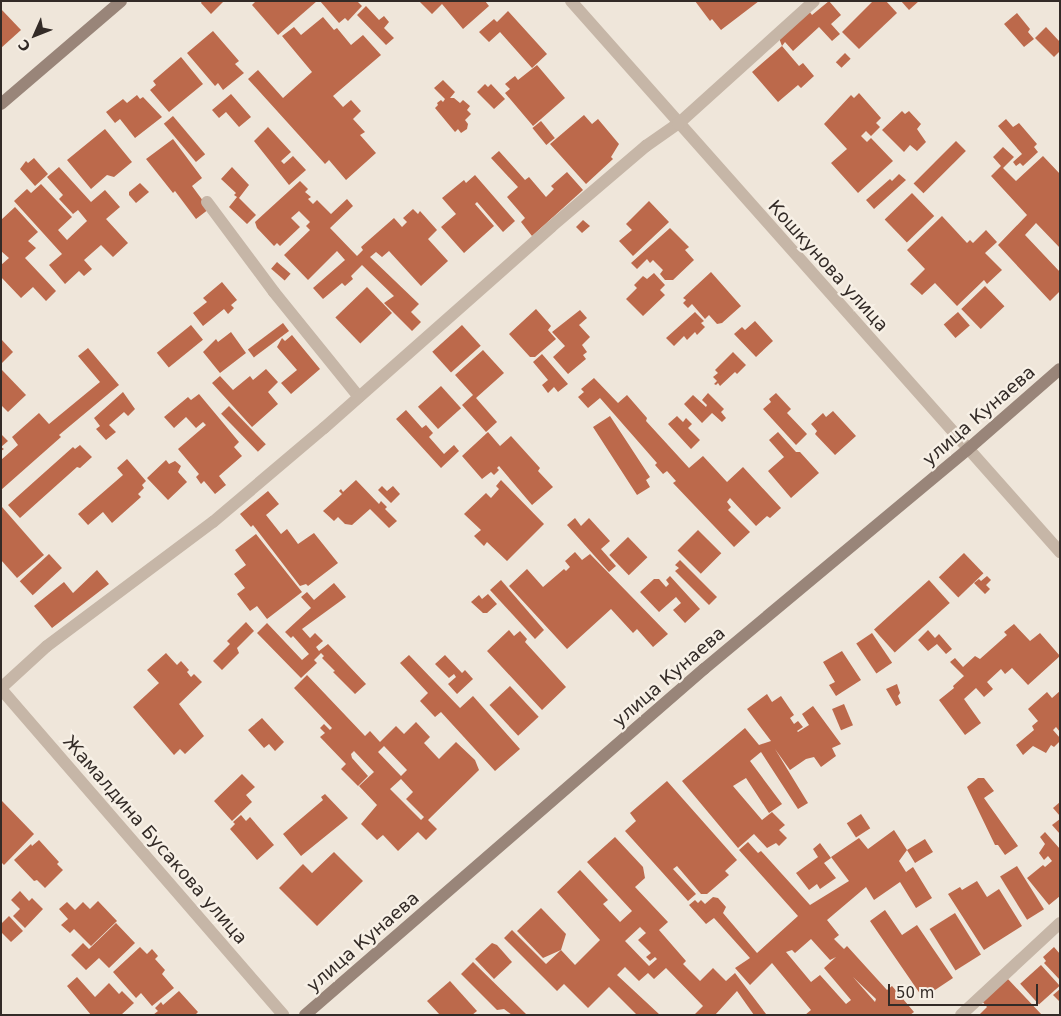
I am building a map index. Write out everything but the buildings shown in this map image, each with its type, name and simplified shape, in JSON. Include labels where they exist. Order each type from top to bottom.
[{"type":"main road","points":[[1,104],[121,1]]},
{"type":"main road","name":"улица Кунаева","points":[[305,1015],[704,669],[967,450],[1060,369]]},
{"type":"street","name":"Кошкунова улица","points":[[571,1],[967,450],[1060,552]]},
{"type":"street","points":[[1,688],[46,646],[212,522],[359,397],[551,227],[646,146],[678,124],[814,1]]},
{"type":"street","points":[[207,202],[274,292],[359,397]]},
{"type":"street","name":"Жамалдина Бусакова улица","points":[[1,688],[283,1015]]},
{"type":"street","points":[[961,1015],[1060,923]]}]
